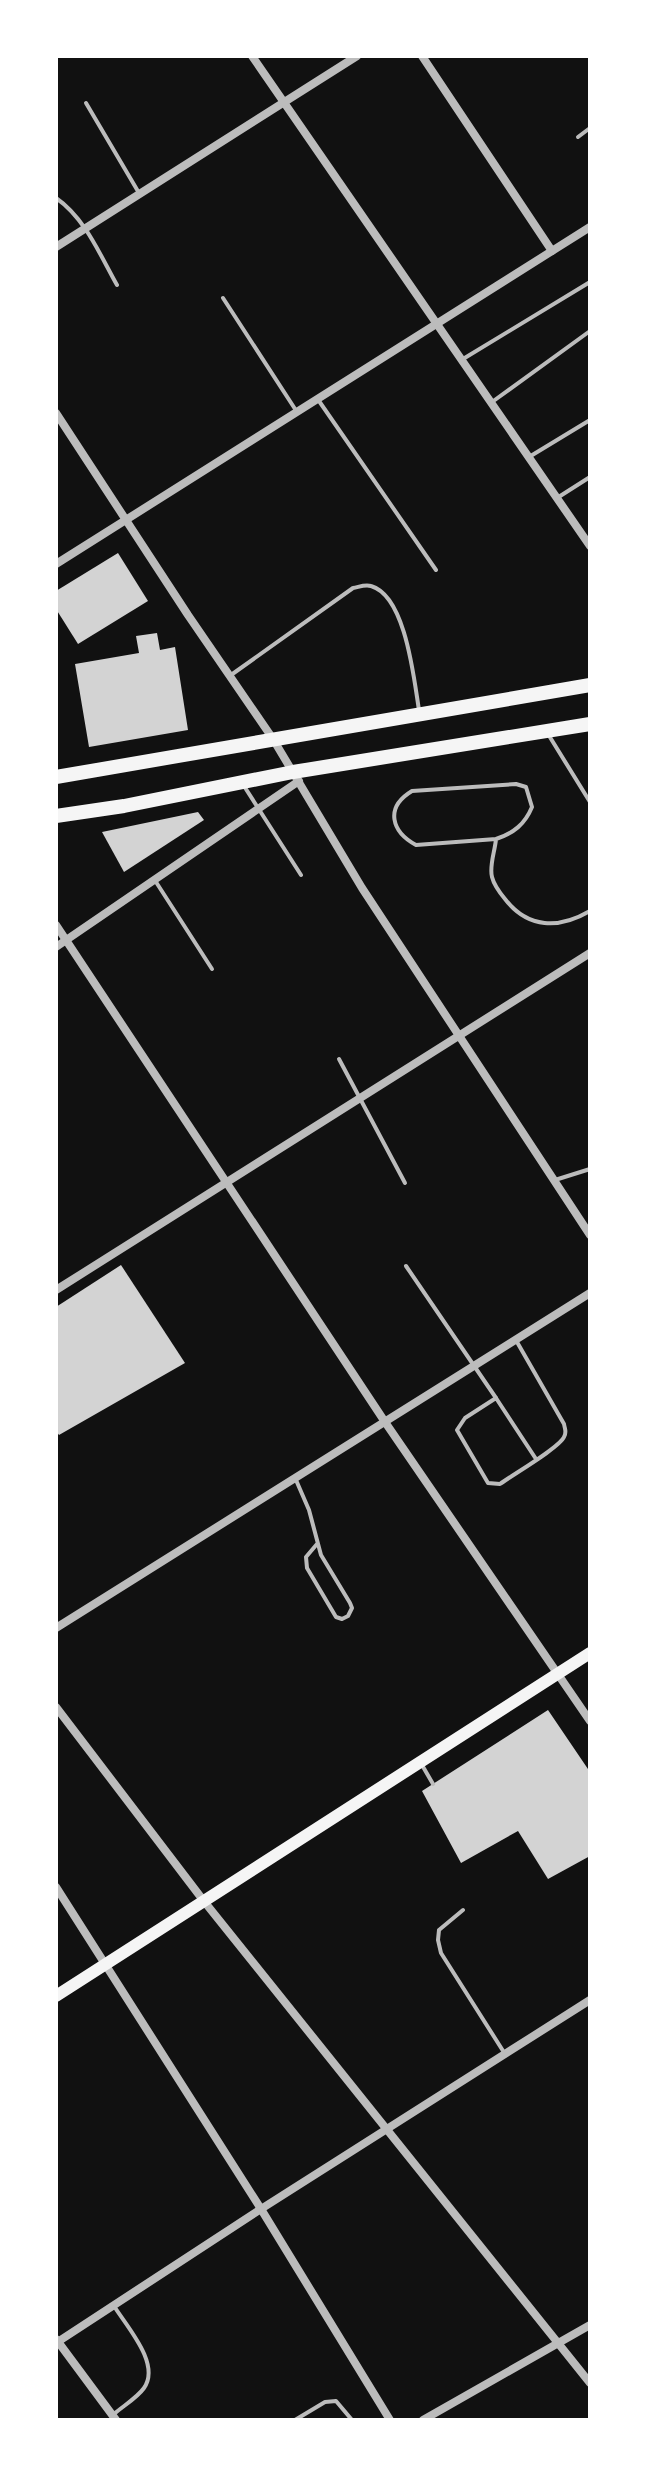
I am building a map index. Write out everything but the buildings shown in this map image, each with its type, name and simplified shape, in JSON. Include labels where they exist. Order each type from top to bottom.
[{"type":"main road","points":[[56,777],[590,685]]},
{"type":"main road","points":[[56,816],[590,724]]},
{"type":"main road","points":[[56,1996],[590,1653]]},
{"type":"street","points":[[252,56],[590,546]]},
{"type":"street","points":[[56,247],[357,56]]},
{"type":"street","points":[[422,56],[552,251]]},
{"type":"street","points":[[56,564],[590,227]]},
{"type":"street","points":[[56,413],[273,739],[362,888],[590,1235]]},
{"type":"street","points":[[56,947],[258,808],[296,777]]},
{"type":"street","points":[[56,925],[385,1422],[590,1721]]},
{"type":"street","points":[[56,1290],[590,953]]},
{"type":"street","points":[[56,1628],[590,1293]]},
{"type":"street","points":[[56,1707],[203,1900],[590,2383]]},
{"type":"street","points":[[56,1887],[261,2209],[390,2420]]},
{"type":"street","points":[[114,2418],[57,2341],[590,2000]]},
{"type":"street","points":[[423,2420],[590,2325]]},
{"type":"lane","points":[[86,103],[139,193]]},
{"type":"lane","points":[[578,137],[590,128]]},
{"type":"lane","points":[[56,198],[69,208],[84,228],[117,285]]},
{"type":"lane","points":[[463,359],[590,284]]},
{"type":"lane","points":[[223,298],[297,412]]},
{"type":"lane","points":[[492,402],[590,331]]},
{"type":"lane","points":[[317,399],[436,570]]},
{"type":"lane","points":[[529,457],[590,420]]},
{"type":"lane","points":[[557,498],[590,477]]},
{"type":"lane","points":[[230,676],[353,588],[369,585],[383,592],[399,618],[420,713]]},
{"type":"lane","points":[[547,732],[590,802]]},
{"type":"lane","points":[[241,782],[301,875]]},
{"type":"lane","points":[[516,784],[526,787],[532,807],[529,816],[513,833],[496,839],[416,845],[397,830],[394,821],[403,797],[412,791],[516,784]]},
{"type":"lane","points":[[496,839],[491,875],[519,915],[548,925],[564,923],[590,911]]},
{"type":"lane","points":[[155,879],[212,969]]},
{"type":"lane","points":[[339,1059],[405,1183]]},
{"type":"lane","points":[[553,1180],[590,1169]]},
{"type":"lane","points":[[406,1266],[536,1459]]},
{"type":"lane","points":[[496,1398],[465,1418],[457,1430],[488,1483],[500,1484],[564,1439],[566,1432],[515,1340]]},
{"type":"lane","points":[[295,1479],[309,1510],[321,1555],[352,1608],[351,1614],[342,1619],[331,1611],[305,1563],[308,1552],[317,1544]]},
{"type":"lane","points":[[420,1763],[433,1784]]},
{"type":"lane","points":[[463,1910],[439,1930],[441,1953],[505,2054]]},
{"type":"lane","points":[[114,2305],[146,2357],[149,2371],[145,2387],[114,2418]]},
{"type":"lane","points":[[295,2420],[325,2402],[336,2401],[352,2420]]}]
